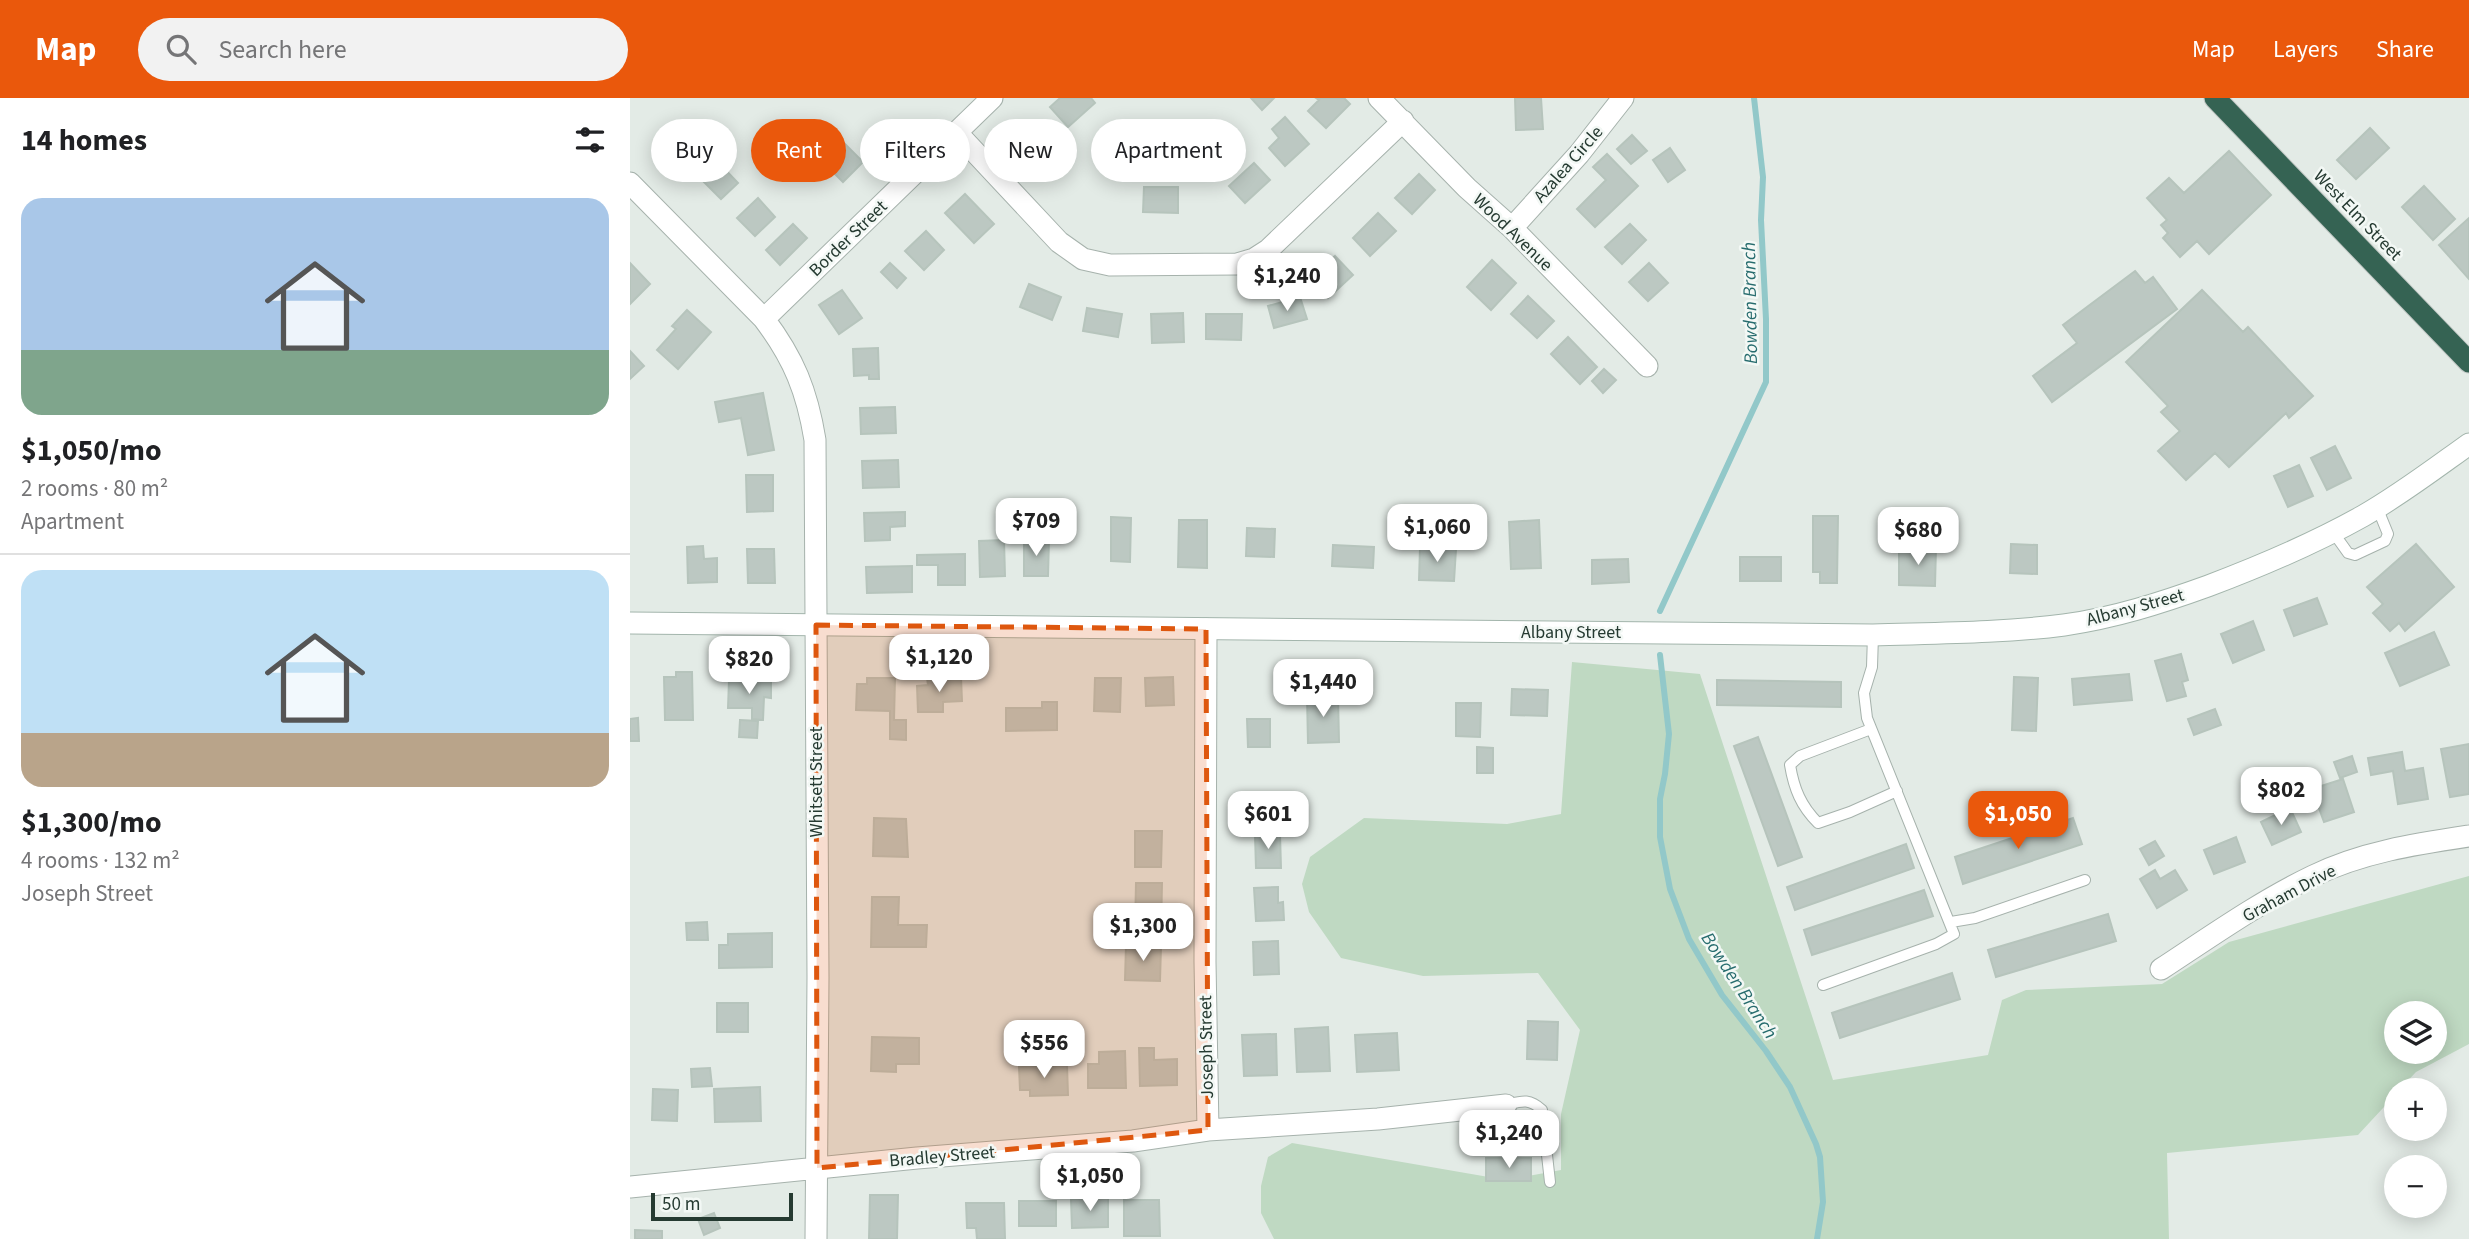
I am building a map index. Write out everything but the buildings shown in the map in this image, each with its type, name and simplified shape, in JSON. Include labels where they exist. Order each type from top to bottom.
[{"type":"highway","name":"West Elm Street","points":[[2216,98],[2469,362]]},
{"type":"street","name":"Border Street","points":[[970,121],[992,98]]},
{"type":"street","name":"Wood Avenue","points":[[1379,98],[1467,188],[1512,228],[1647,366]]},
{"type":"street","name":"Azalea Circle","points":[[1512,228],[1579,155],[1623,99]]},
{"type":"street","points":[[970,147],[1059,242],[1083,260],[1110,265],[1237,264],[1254,259],[1268,250],[1403,121]]},
{"type":"street","name":"Border Street","points":[[764,319],[908,182]]},
{"type":"street","name":"Whitsett Street","points":[[630,183],[764,319],[783,344],[795,365],[806,394],[816,440],[816,1239]]},
{"type":"street","name":"Albany Street","points":[[630,624],[1873,635],[2014,630],[2066,625],[2167,601],[2250,570],[2333,532],[2377,507],[2418,482],[2469,444]]},
{"type":"street","name":"Joseph Street","points":[[1206,629],[1205,962],[1208,1130]]},
{"type":"street","name":"Graham Drive","points":[[2161,969],[2256,908],[2314,875],[2367,855],[2409,845],[2469,836]]},
{"type":"street","name":"Bradley Street","points":[[630,1187],[1133,1140],[1208,1130],[1378,1119],[1506,1105]]},
{"type":"lane","points":[[2333,532],[2348,553],[2355,555],[2385,541],[2388,534],[2377,507]]},
{"type":"lane","points":[[1823,985],[1946,940],[1954,934],[1867,718],[1864,693],[1872,667],[1873,635]]},
{"type":"lane","points":[[1871,729],[1800,756],[1790,765],[1794,785],[1805,810],[1818,823],[1897,791]]},
{"type":"lane","points":[[1951,922],[1975,918],[2085,880]]},
{"type":"lane","points":[[1506,1105],[1523,1101],[1534,1102],[1542,1110],[1550,1182]]},
{"type":"highlighted area","points":[[816,625],[1206,629],[1208,1130],[817,1168]]},
{"type":"green space","points":[[1572,662],[1700,674],[1833,1080],[1988,1055],[2002,1000],[2026,990],[2162,984],[2229,942],[2469,876],[2469,1044],[2447,1056],[2447,1001],[2384,1001],[2384,1064],[2431,1064],[2410,1078],[2384,1078],[2384,1107],[2358,1135],[2167,1153],[2169,1239],[1274,1239],[1261,1213],[1261,1186],[1268,1157],[1292,1143],[1506,1180],[1561,1170],[1561,1114],[1580,1030],[1538,973],[1423,976],[1341,958],[1309,912],[1302,884],[1310,857],[1364,818],[1507,824],[1561,814]]},
{"type":"waterway","name":"Bowden Branch","points":[[1660,611],[1766,382],[1761,220],[1763,177],[1754,98]]},
{"type":"waterway","name":"Bowden Branch","points":[[1660,655],[1669,734],[1660,799],[1660,837],[1670,889],[1689,939],[1722,995],[1790,1087],[1816,1144],[1820,1157],[1823,1202],[1817,1239]]}]
